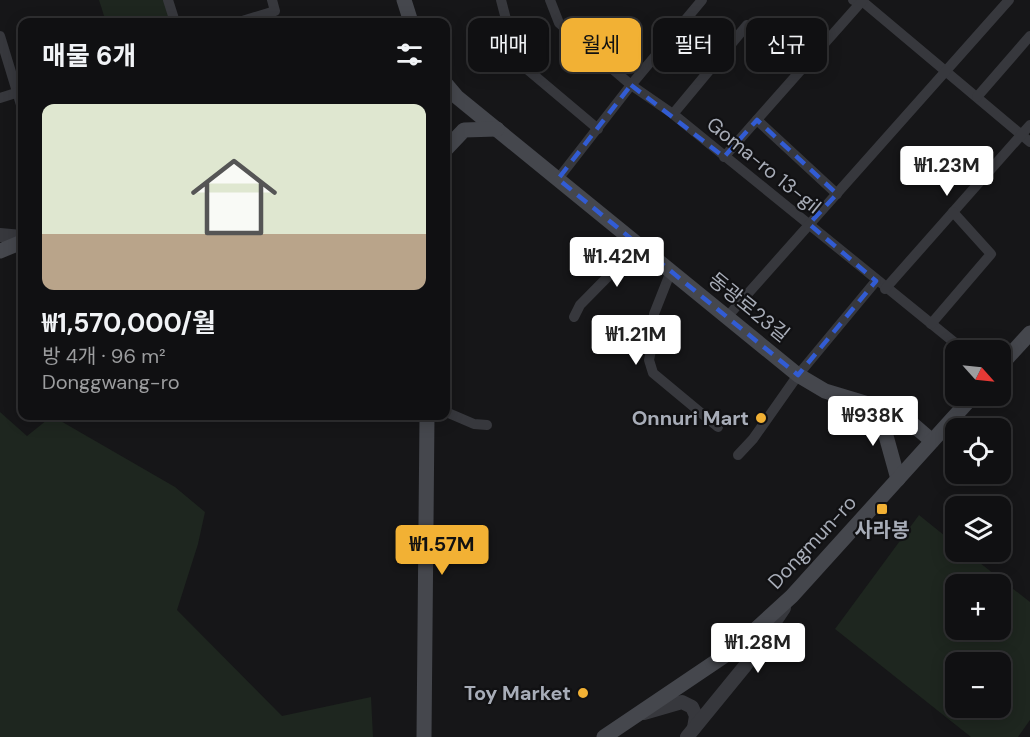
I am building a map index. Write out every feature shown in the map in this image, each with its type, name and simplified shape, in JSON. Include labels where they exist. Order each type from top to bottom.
[{"type":"main road","points":[[404,0],[410,18]]},
{"type":"main road","name":"동광로23길","points":[[450,89],[457,97],[798,375],[825,391],[878,407],[910,422],[932,441]]},
{"type":"main road","points":[[450,145],[464,130],[497,129]]},
{"type":"main road","points":[[0,251],[18,244]]},
{"type":"main road","points":[[1011,354],[1030,333]]},
{"type":"main road","name":"Dongmun-ro","points":[[604,737],[733,650],[792,596],[964,406]]},
{"type":"main road","points":[[878,407],[898,479]]},
{"type":"main road","points":[[423,737],[427,420]]},
{"type":"street","points":[[168,0],[174,18]]},
{"type":"street","points":[[252,18],[276,11],[272,0]]},
{"type":"street","points":[[501,0],[515,54],[522,65],[597,129]]},
{"type":"street","name":"Goma-ro 13-gil","points":[[550,0],[559,23],[631,85],[673,114],[885,289],[951,340]]},
{"type":"street","points":[[558,179],[631,85],[702,0]]},
{"type":"street","points":[[724,157],[860,0],[1026,138]]},
{"type":"street","points":[[727,317],[1009,0]]},
{"type":"street","points":[[673,114],[746,26]]},
{"type":"street","points":[[0,36],[18,86]]},
{"type":"street","points":[[977,97],[1030,36]]},
{"type":"street","points":[[0,98],[18,93]]},
{"type":"street","points":[[757,120],[837,194]]},
{"type":"street","points":[[885,289],[953,212],[1026,138],[1030,125]]},
{"type":"street","points":[[931,324],[991,254],[953,212]]},
{"type":"street","points":[[0,235],[18,237]]},
{"type":"street","points":[[574,317],[580,305],[639,244]]},
{"type":"street","points":[[671,271],[654,314],[654,336],[649,360],[653,373],[718,427]]},
{"type":"street","points":[[738,454],[753,439],[798,375],[876,280]]},
{"type":"street","points":[[450,414],[474,424],[487,425]]},
{"type":"street","points":[[690,732],[745,666],[792,596]]},
{"type":"street","points":[[638,714],[682,702],[692,707],[696,716],[690,732]]},
{"type":"highlighted area","points":[[631,85],[724,157],[757,120],[837,194],[809,224],[876,281],[798,375],[558,179]]},
{"type":"shaded area","points":[[99,0],[164,0],[171,18],[105,18]]},
{"type":"shaded area","points":[[0,412],[27,436],[47,420],[59,420],[175,487],[205,512],[198,544],[177,610],[282,716],[371,697],[373,737],[0,737]]},
{"type":"shaded area","points":[[919,515],[945,536],[945,562],[979,562],[994,574],[945,574],[945,640],[1011,640],[1011,587],[1030,602],[1030,720],[1018,737],[971,737],[947,718],[1011,718],[1011,652],[945,652],[945,716],[835,629]]},
{"type":"place","name":"Onnuri Mart","points":[[761,418]]},
{"type":"place","name":"사라봉","points":[[882,509]]},
{"type":"place","name":"Toy Market","points":[[583,693]]}]
